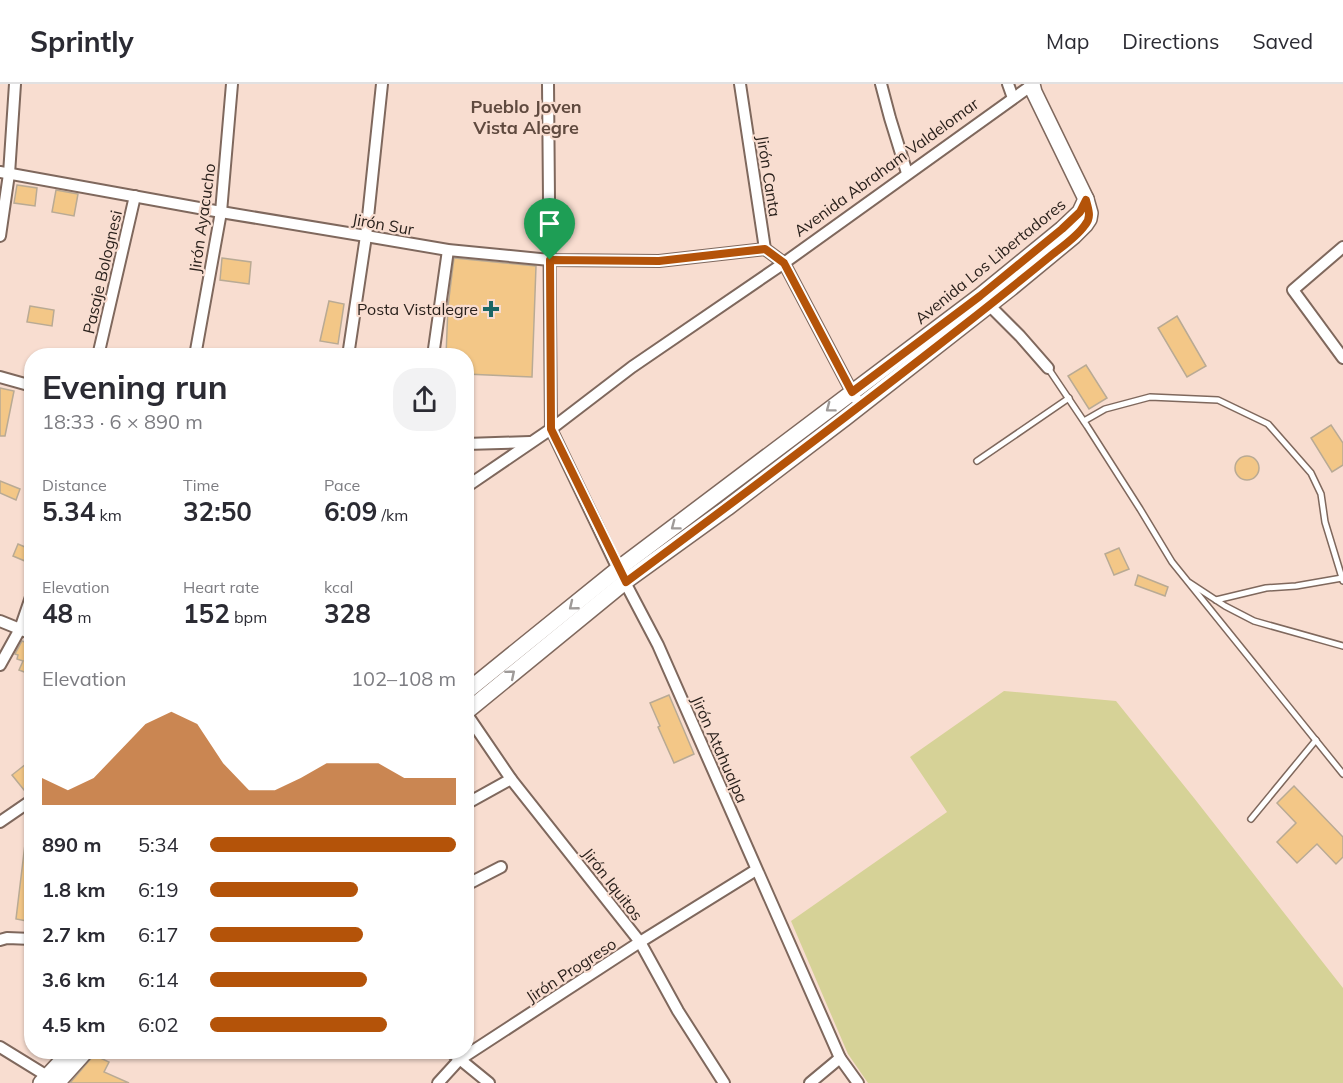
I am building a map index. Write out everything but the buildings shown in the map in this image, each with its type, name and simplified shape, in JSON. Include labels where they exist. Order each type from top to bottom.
[{"type":"street","points":[[0,236],[4,173],[15,84]]},
{"type":"street","name":"Jirón Ayacucho","points":[[196,348],[221,212],[232,84]]},
{"type":"street","points":[[349,348],[366,236],[382,84]]},
{"type":"street","points":[[549,84],[551,429]]},
{"type":"street","name":"Jirón Canta","points":[[740,84],[765,249]]},
{"type":"street","points":[[881,84],[907,173]]},
{"type":"street","points":[[1008,84],[1013,98]]},
{"type":"street","name":"Avenida Abraham Valdelomar","points":[[474,481],[551,429],[632,367],[784,263],[1032,85]]},
{"type":"street","name":"Avenida Los Libertadores","points":[[474,686],[622,575],[770,474],[860,405],[985,300],[1080,212],[1086,200],[1032,85]]},
{"type":"street","name":"Jirón Sur","points":[[4,173],[448,250],[550,260],[659,261],[765,249]]},
{"type":"street","name":"Pasaje Bolognesi","points":[[100,348],[135,196]]},
{"type":"street","points":[[1342,355],[1293,290],[1343,247]]},
{"type":"street","points":[[765,249],[784,263],[860,405]]},
{"type":"street","points":[[434,348],[448,250]]},
{"type":"street","points":[[985,300],[1048,368]]},
{"type":"street","name":"Avenida Los Libertadores","points":[[474,705],[622,575],[761,461],[852,392],[985,300]]},
{"type":"street","points":[[0,377],[24,384]]},
{"type":"street","name":"Jirón Atahualpa","points":[[551,429],[658,645],[840,1058],[858,1083]]},
{"type":"street","points":[[793,437],[803,449]]},
{"type":"street","points":[[474,444],[531,442]]},
{"type":"street","points":[[761,461],[770,474]]},
{"type":"street","points":[[0,665],[24,619]]},
{"type":"street","points":[[0,621],[24,630]]},
{"type":"street","name":"Jirón Iquitos","points":[[474,724],[511,779],[640,942],[678,1011],[724,1083]]},
{"type":"street","points":[[474,800],[511,779]]},
{"type":"street","points":[[0,822],[24,806]]},
{"type":"street","points":[[474,881],[501,867]]},
{"type":"street","name":"Jirón Progreso","points":[[474,1050],[756,870]]},
{"type":"street","points":[[0,940],[24,939]]},
{"type":"street","points":[[0,1047],[52,1081]]},
{"type":"street","points":[[810,1083],[840,1058]]},
{"type":"street","points":[[52,1081],[66,1059]]},
{"type":"street","points":[[52,1081],[77,1059]]},
{"type":"street","points":[[459,1060],[489,1083]]},
{"type":"street","name":"Jirón Progreso","points":[[438,1083],[459,1060]]},
{"type":"lane","points":[[1048,368],[1172,562],[1343,774]]},
{"type":"lane","points":[[1084,421],[1105,409],[1150,397],[1218,400],[1268,424],[1311,472],[1321,494],[1325,522],[1343,580],[1266,588],[1216,600]]},
{"type":"lane","points":[[977,461],[1069,398]]},
{"type":"lane","points":[[1186,580],[1254,621],[1343,646]]},
{"type":"lane","points":[[1251,819],[1316,740]]},
{"type":"shaded area","points":[[1004,691],[1116,701],[1343,988],[1343,1083],[868,1083],[848,1054],[791,921],[947,812],[910,757]]},
{"type":"place","name":"Posta Vistalegre","points":[[491,309]]},
{"type":"district","name":"Pueblo Joven Vista Alegre","points":[[526,116]]},
{"type":"route","points":[[1086,200],[1090,213],[1085,225],[1074,236],[1011,288],[845,418],[626,582],[551,429],[550,260],[659,261],[765,249],[784,263],[852,392],[980,296],[1062,229],[1080,212],[1086,200]]}]
